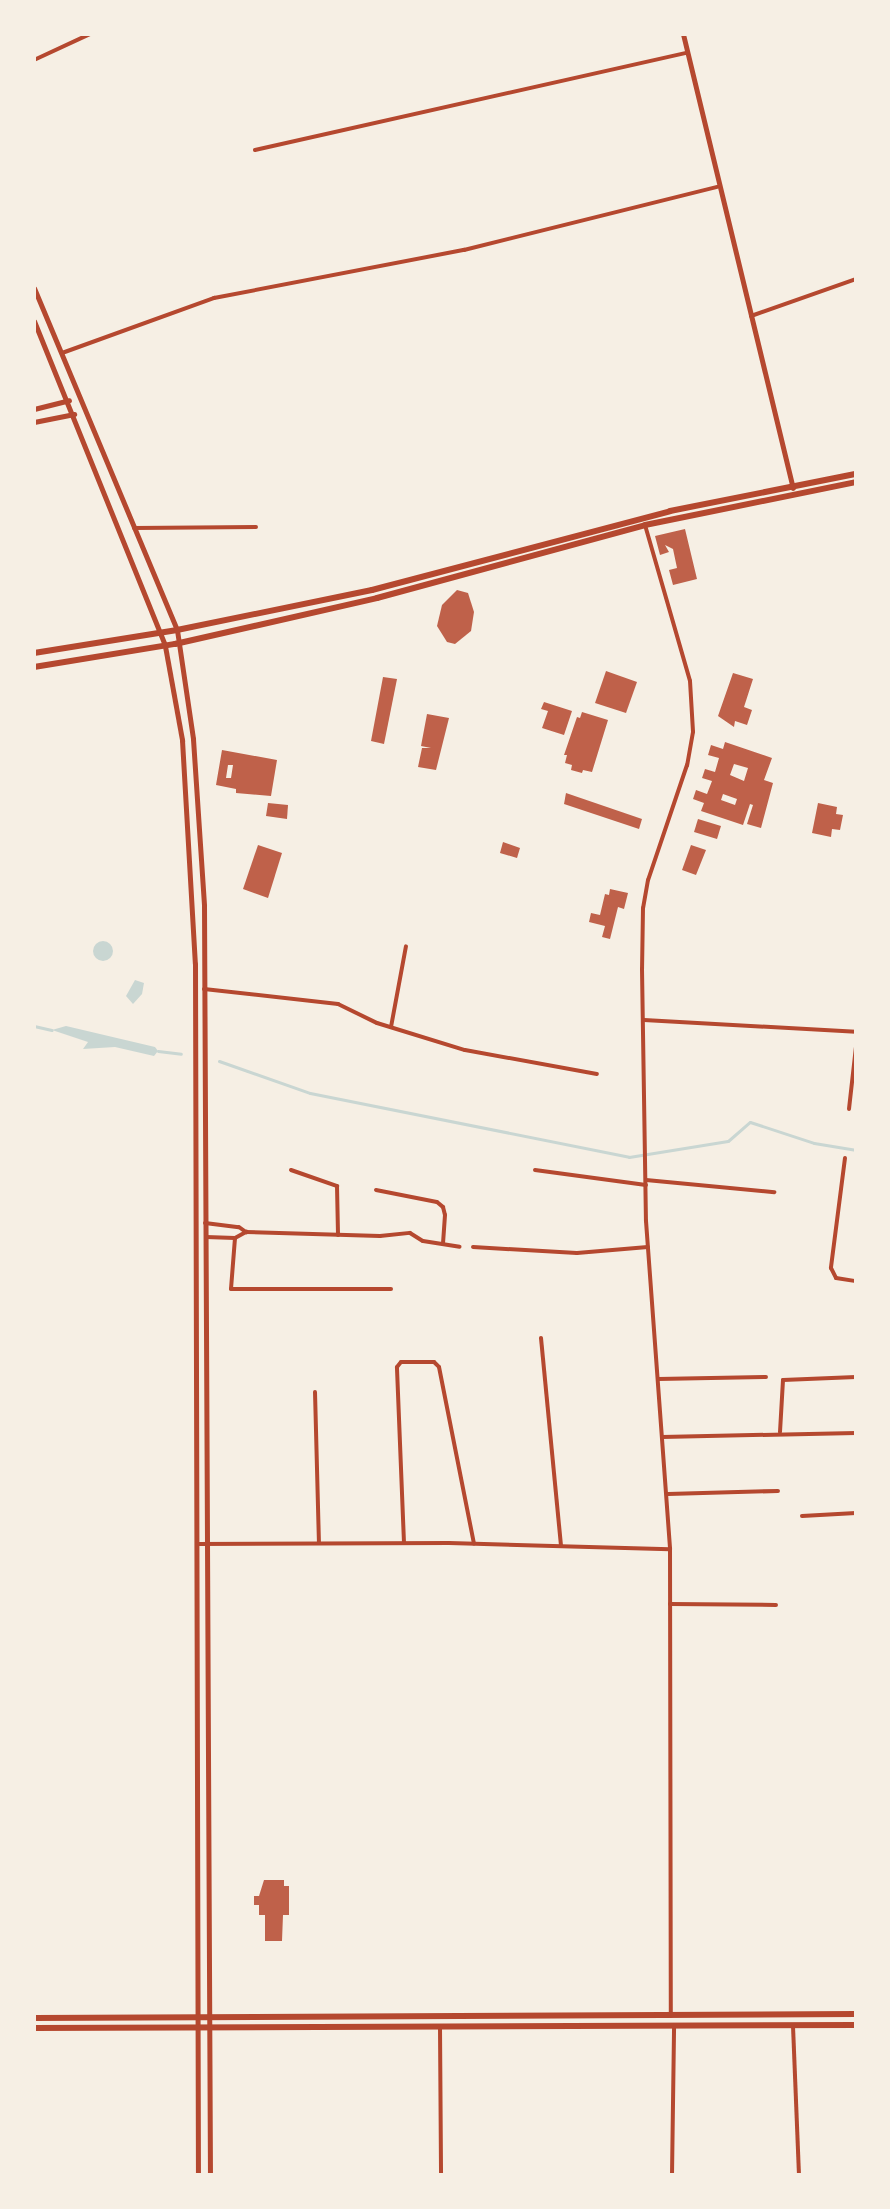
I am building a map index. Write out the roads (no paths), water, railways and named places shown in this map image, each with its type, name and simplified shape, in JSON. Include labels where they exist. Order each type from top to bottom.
[{"type":"main road","points":[[794,492],[856,474]]},
{"type":"main road","points":[[34,653],[177,630],[372,590],[644,521],[856,482]]},
{"type":"main road","points":[[34,667],[180,643],[377,598],[644,521]]},
{"type":"main road","points":[[34,2018],[856,2014]]},
{"type":"main road","points":[[34,2028],[856,2025]]},
{"type":"street","points":[[34,60],[90,34]]},
{"type":"street","points":[[683,34],[717,187],[794,492]]},
{"type":"street","points":[[255,150],[686,53]]},
{"type":"street","points":[[61,354],[214,298],[464,250],[717,187]]},
{"type":"street","points":[[749,317],[856,279]]},
{"type":"street","points":[[34,288],[177,630],[193,739],[204,906],[210,2175]]},
{"type":"street","points":[[34,321],[69,400],[160,631],[182,740],[193,907],[198,2175]]},
{"type":"street","points":[[34,409],[69,400]]},
{"type":"street","points":[[34,422],[74,414]]},
{"type":"street","points":[[644,521],[690,681],[693,732],[687,765],[648,880],[643,908],[648,1247],[670,1549],[671,2016]]},
{"type":"street","points":[[134,528],[256,527]]},
{"type":"street","points":[[193,907],[204,906]]},
{"type":"street","points":[[391,1027],[406,946]]},
{"type":"street","points":[[204,989],[338,1004],[391,1027],[465,1050],[597,1074]]},
{"type":"street","points":[[644,1020],[856,1032]]},
{"type":"street","points":[[849,1109],[856,1047]]},
{"type":"street","points":[[845,1158],[831,1268],[836,1278],[856,1281]]},
{"type":"street","points":[[291,1170],[337,1186],[338,1235]]},
{"type":"street","points":[[535,1170],[774,1192]]},
{"type":"street","points":[[376,1190],[437,1202],[443,1207],[445,1215],[443,1244]]},
{"type":"street","points":[[205,1223],[239,1227],[246,1232]]},
{"type":"street","points":[[206,1237],[235,1238],[246,1232],[338,1235],[410,1233],[423,1241],[460,1247]]},
{"type":"street","points":[[235,1238],[231,1289],[391,1289]]},
{"type":"street","points":[[473,1247],[577,1253],[648,1247]]},
{"type":"street","points":[[541,1338],[561,1546]]},
{"type":"street","points":[[404,1543],[397,1367],[401,1362],[434,1362],[439,1367],[474,1544]]},
{"type":"street","points":[[658,1379],[766,1377]]},
{"type":"street","points":[[780,1432],[783,1380],[856,1377]]},
{"type":"street","points":[[315,1392],[319,1543]]},
{"type":"street","points":[[662,1437],[780,1432],[856,1433]]},
{"type":"street","points":[[668,1494],[778,1491]]},
{"type":"street","points":[[802,1516],[856,1513]]},
{"type":"street","points":[[197,1544],[404,1543],[670,1549]]},
{"type":"street","points":[[670,1604],[776,1605]]},
{"type":"street","points":[[672,2175],[674,2025]]},
{"type":"street","points":[[793,2025],[799,2175]]},
{"type":"street","points":[[440,2027],[441,2175]]},
{"type":"waterway","points":[[34,1026],[52,1030]]},
{"type":"waterway","points":[[158,1051],[181,1054]]},
{"type":"waterway","points":[[219,1061],[310,1093],[629,1157],[728,1141],[750,1122],[814,1143],[856,1150]]}]
